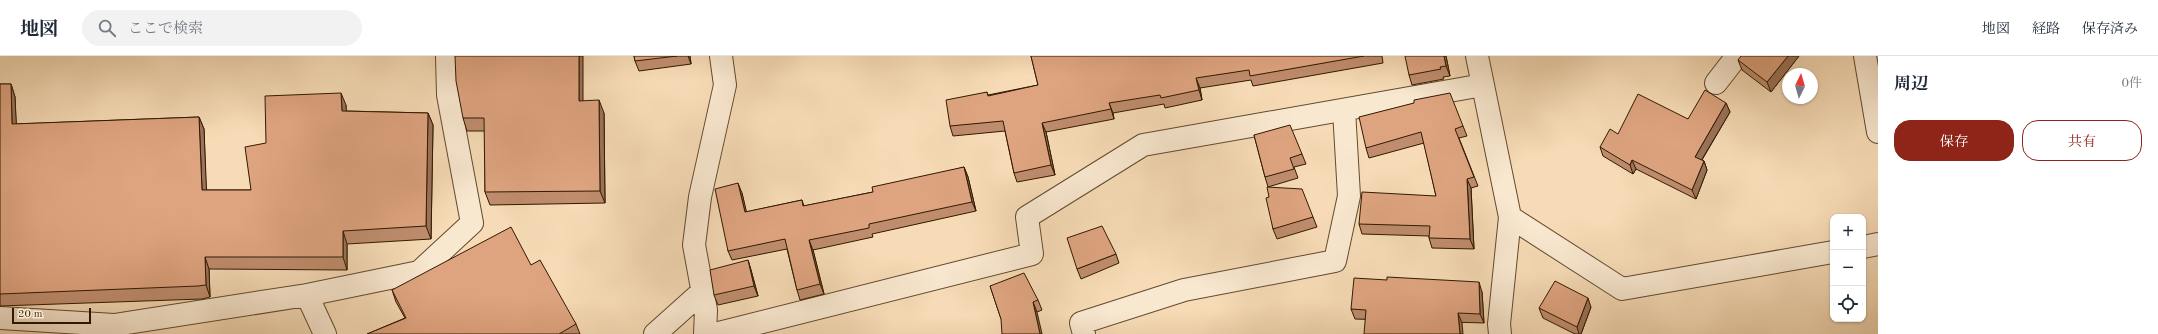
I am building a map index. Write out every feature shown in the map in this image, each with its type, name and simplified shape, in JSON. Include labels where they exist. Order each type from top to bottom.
[{"type":"street","points":[[0,318],[113,330],[307,295],[419,272],[472,222],[448,95],[447,56]]},
{"type":"street","points":[[704,334],[706,310],[694,245],[700,197],[725,85],[721,56]]},
{"type":"street","points":[[1478,56],[1510,217],[1499,324],[1500,334]]},
{"type":"street","points":[[1716,83],[1737,56]]},
{"type":"street","points":[[1865,56],[1878,132]]},
{"type":"street","points":[[715,334],[1032,254],[1027,217],[1143,145],[1483,85]]},
{"type":"street","points":[[1084,334],[1081,323],[1184,290],[1335,261],[1349,196],[1344,110]]},
{"type":"street","points":[[1510,217],[1622,289],[1830,253]]},
{"type":"street","points":[[1866,246],[1878,244]]},
{"type":"street","points":[[655,334],[703,291]]},
{"type":"street","points":[[307,295],[325,334]]},
{"type":"building","points":[[455,56],[579,56],[579,101],[599,100],[600,191],[485,192],[484,118],[463,118],[456,81]]},
{"type":"building","points":[[634,56],[677,56],[635,61]]},
{"type":"building","points":[[1031,56],[1364,56],[1250,76],[1249,70],[1196,78],[1199,90],[1161,98],[1160,95],[1109,103],[1111,109],[1042,123],[1051,165],[1014,173],[1003,121],[950,126],[946,100],[987,92],[988,96],[1038,85]]},
{"type":"building","points":[[1405,56],[1444,56],[1446,66],[1440,67],[1441,69],[1409,75]]},
{"type":"building","points":[[1741,56],[1788,56],[1767,82],[1738,60]]},
{"type":"building","points":[[0,84],[11,84],[12,124],[199,117],[202,190],[251,190],[245,147],[266,143],[265,96],[341,93],[342,111],[428,113],[426,226],[343,231],[343,257],[205,257],[206,285],[0,294]]},
{"type":"building","points":[[1705,90],[1726,103],[1695,157],[1704,161],[1692,190],[1632,160],[1630,165],[1600,147],[1610,129],[1618,134],[1638,94],[1688,119]]},
{"type":"building","points":[[1450,93],[1463,126],[1455,129],[1474,177],[1467,179],[1470,239],[1429,238],[1430,226],[1359,224],[1362,192],[1436,196],[1421,132],[1366,148],[1359,117],[1414,103],[1414,100]]},
{"type":"building","points":[[1290,125],[1302,154],[1290,158],[1294,169],[1265,177],[1254,135]]},
{"type":"building","points":[[964,167],[972,202],[869,224],[869,228],[809,240],[820,284],[797,290],[785,239],[728,251],[715,189],[738,183],[745,212],[802,200],[803,206],[873,192],[872,187]]},
{"type":"building","points":[[1267,187],[1302,189],[1313,217],[1273,229],[1266,198],[1269,197]]},
{"type":"building","points":[[1102,226],[1116,254],[1077,269],[1067,238]]},
{"type":"building","points":[[511,227],[531,265],[540,260],[576,324],[559,334],[367,334],[406,318],[392,290]]},
{"type":"building","points":[[748,260],[754,286],[714,295],[710,270]]},
{"type":"building","points":[[1024,273],[1038,300],[1033,302],[1040,334],[1002,334],[1001,319],[990,286]]},
{"type":"building","points":[[1387,277],[1479,282],[1480,314],[1458,313],[1460,334],[1364,334],[1366,310],[1351,309],[1354,278],[1387,280]]},
{"type":"building","points":[[1555,281],[1588,298],[1577,327],[1539,308]]}]
